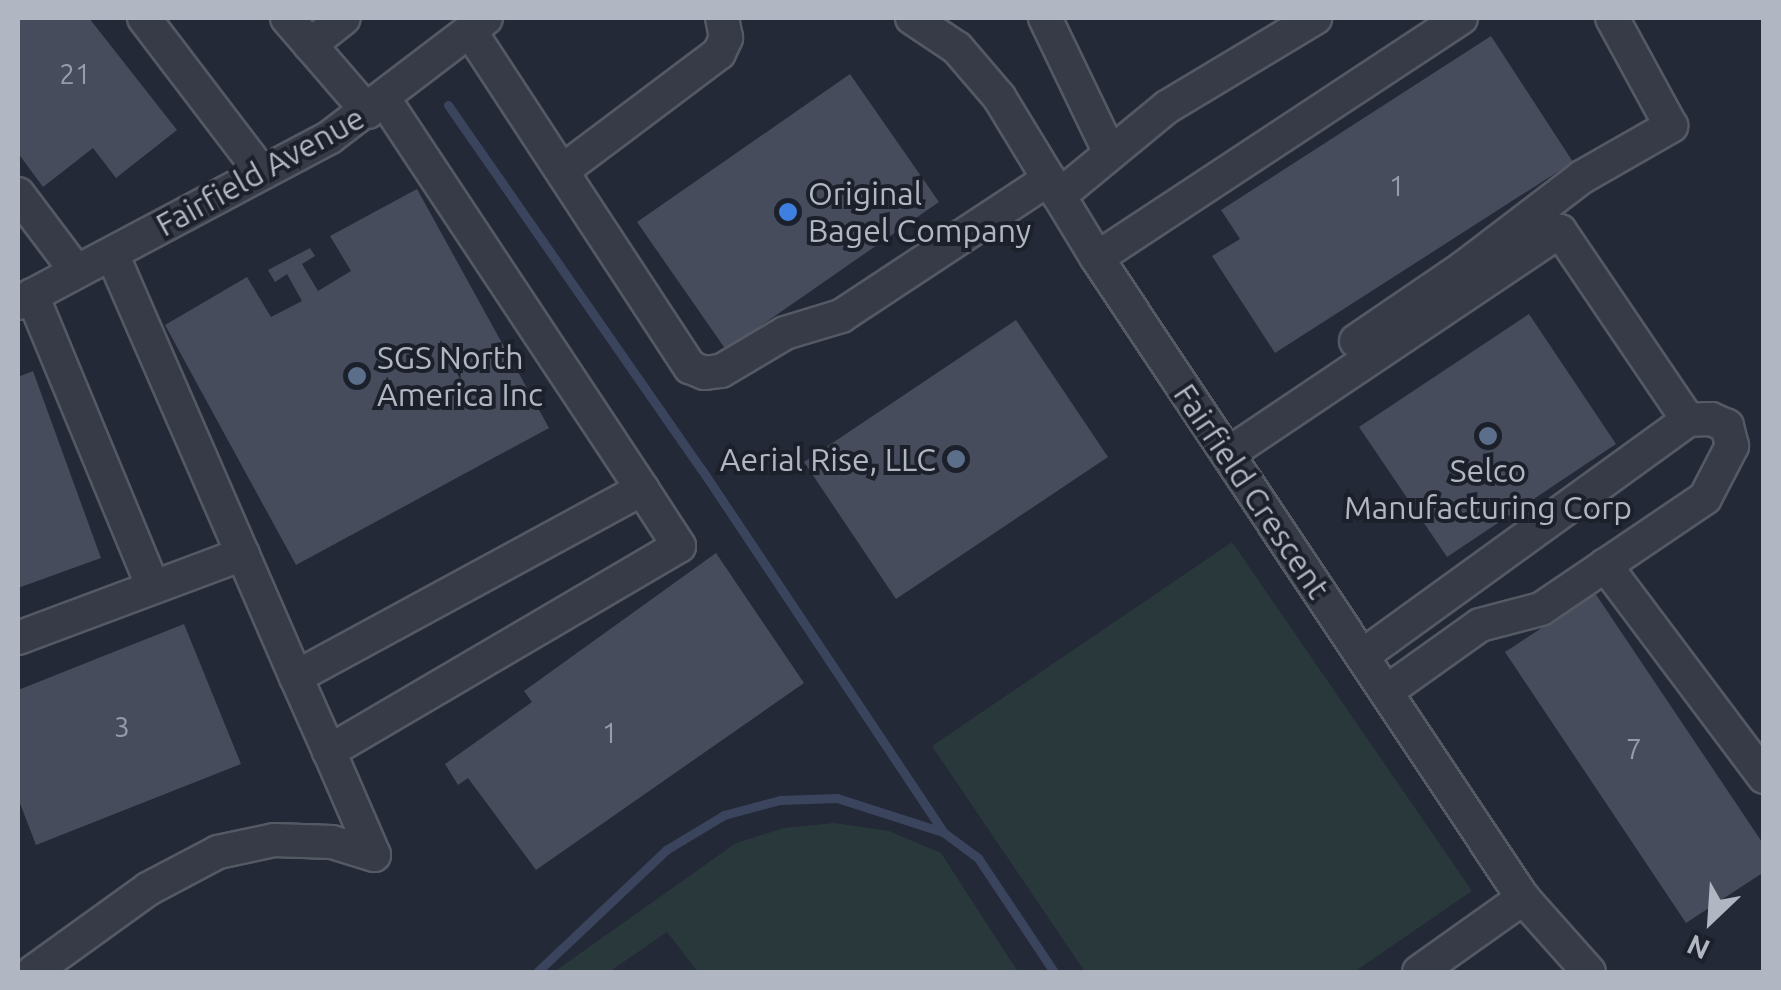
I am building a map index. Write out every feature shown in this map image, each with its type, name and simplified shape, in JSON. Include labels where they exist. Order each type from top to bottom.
[{"type":"street","points":[[144,18],[262,173]]},
{"type":"street","points":[[286,18],[310,46],[376,106],[679,546],[329,751]]},
{"type":"street","points":[[310,46],[344,18]]},
{"type":"street","points":[[562,171],[719,53],[726,38],[722,18]]},
{"type":"street","name":"Fairfield Crescent","points":[[912,18],[956,48],[999,97],[1097,258],[1523,898],[1589,972]]},
{"type":"street","points":[[1044,18],[1110,154]]},
{"type":"street","points":[[479,24],[562,171],[690,368],[704,373],[721,371],[785,333],[841,316],[1110,154],[1167,107],[1316,18]]},
{"type":"street","points":[[1097,258],[1461,18]]},
{"type":"street","points":[[1224,449],[1311,383],[1327,361],[1463,268],[1582,177],[1671,126],[1612,18]]},
{"type":"street","name":"Fairfield Avenue","points":[[25,299],[262,173],[376,106],[479,24]]},
{"type":"street","points":[[18,194],[76,271]]},
{"type":"street","points":[[1224,449],[1560,231],[1688,420]]},
{"type":"street","points":[[18,945],[34,972],[148,889],[218,852],[274,840],[332,842],[374,855],[112,254]]},
{"type":"street","points":[[25,299],[153,587]]},
{"type":"street","points":[[1362,656],[1688,420],[1711,419],[1727,426],[1732,446],[1705,498],[1540,608],[1480,625],[1386,692]]},
{"type":"street","points":[[296,677],[642,489]]},
{"type":"street","points":[[18,638],[242,554]]},
{"type":"street","points":[[1606,565],[1764,777]]},
{"type":"street","points":[[1419,972],[1523,898]]},
{"type":"shaded area","points":[[1232,542],[1472,891],[1354,972],[1085,972],[932,746]]},
{"type":"shaded area","points":[[834,823],[889,831],[941,853],[1018,972],[698,972],[667,932],[609,972],[554,972],[736,843],[784,828]]},
{"type":"building","points":[[18,18],[89,18],[177,130],[116,178],[93,148],[43,187],[18,153]]},
{"type":"building","points":[[1491,36],[1573,162],[1275,353],[1212,256],[1240,239],[1221,210]]},
{"type":"building","name":"Original Bagel Company","points":[[850,74],[939,202],[726,350],[637,222]]},
{"type":"building","name":"SGS North America Inc","points":[[417,189],[549,428],[296,565],[165,325],[247,277],[271,317],[302,301],[287,274],[275,282],[268,270],[310,248],[315,256],[302,264],[318,291],[351,271],[330,236]]},
{"type":"building","name":"Selco Manufacturing Corp","points":[[1529,314],[1616,444],[1447,557],[1359,427]]},
{"type":"building","name":"Aerial Rise, LLC","points":[[1016,320],[1108,457],[896,599],[804,462]]},
{"type":"building","points":[[33,371],[101,558],[18,588],[18,377]]},
{"type":"building","points":[[716,553],[804,683],[536,870],[468,778],[458,785],[445,764],[532,702],[524,691]]},
{"type":"building","points":[[1595,593],[1764,845],[1764,872],[1686,923],[1505,652]]},
{"type":"building","points":[[184,624],[241,764],[36,845],[18,798],[18,690]]},
{"type":"waterway","points":[[448,105],[702,470],[943,832]]},
{"type":"waterway","points":[[537,972],[666,850],[724,815],[780,800],[837,798],[943,832],[978,858],[1054,972]]},
{"type":"place","name":"Original Bagel Company","points":[[788,212]]},
{"type":"place","name":"SGS North America Inc","points":[[357,376]]},
{"type":"place","name":"Selco Manufacturing Corp","points":[[1488,436]]},
{"type":"place","name":"Aerial Rise, LLC","points":[[956,459]]}]
